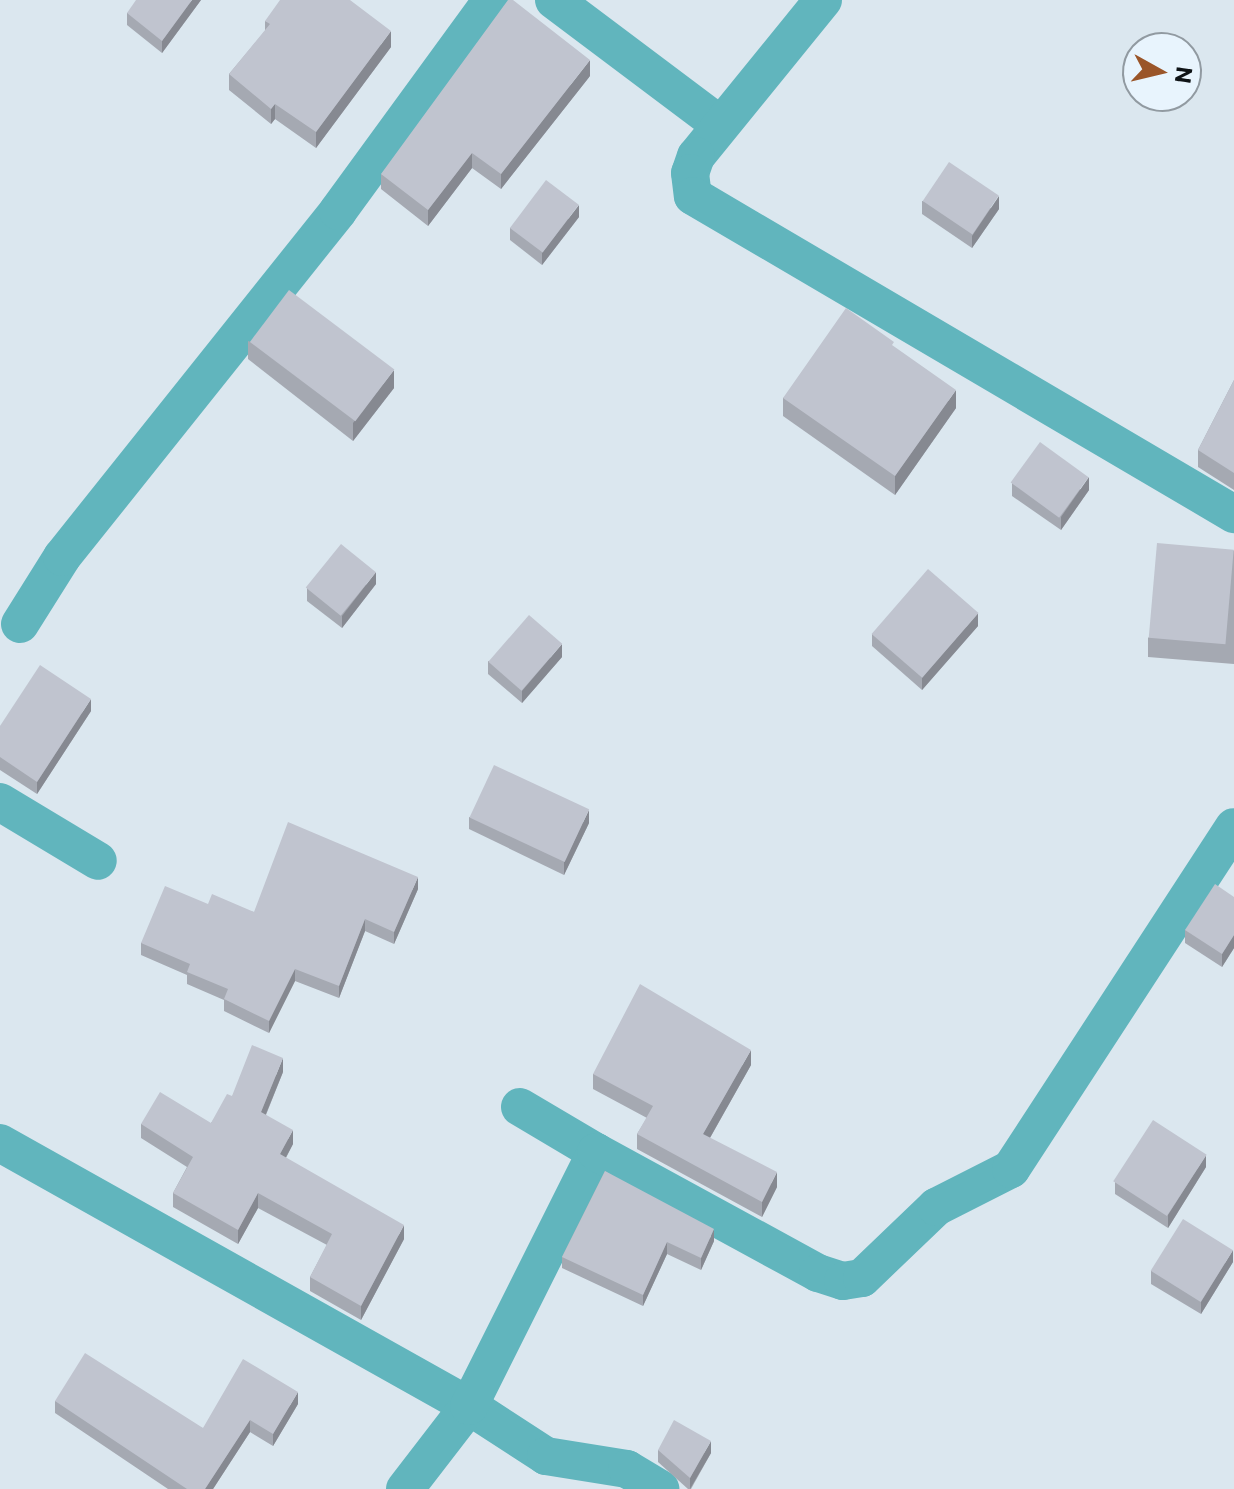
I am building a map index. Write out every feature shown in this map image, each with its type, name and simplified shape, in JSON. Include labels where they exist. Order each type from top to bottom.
[{"type":"street","points":[[20,624],[62,557],[338,211],[492,0]]},
{"type":"street","points":[[554,0],[719,124]]},
{"type":"street","points":[[823,0],[719,124],[692,164],[689,186],[700,201],[1234,514]]},
{"type":"street","points":[[0,802],[98,861]]},
{"type":"street","points":[[520,1107],[818,1273],[843,1281],[862,1278],[936,1207],[1011,1169],[1234,827]]},
{"type":"street","points":[[0,1143],[469,1406],[546,1456],[627,1469],[660,1489]]},
{"type":"street","points":[[405,1489],[469,1406],[596,1152]]},
{"type":"building","points":[[136,0],[192,0],[162,41],[127,13]]},
{"type":"building","points":[[280,0],[350,0],[391,31],[316,132],[275,104],[271,109],[229,74],[270,24],[265,21]]},
{"type":"building","points":[[508,0],[513,0],[590,60],[501,174],[472,153],[428,210],[381,174]]},
{"type":"building","points":[[949,162],[999,196],[972,235],[923,201]]},
{"type":"building","points":[[546,180],[579,205],[543,253],[510,228]]},
{"type":"building","points":[[289,290],[394,369],[355,421],[250,342]]},
{"type":"building","points":[[846,308],[956,390],[895,476],[783,398]]},
{"type":"building","points":[[1234,380],[1234,473],[1198,450]]},
{"type":"building","points":[[1040,442],[1089,477],[1059,518],[1011,482]]},
{"type":"building","points":[[1157,543],[1234,550],[1225,644],[1149,638]]},
{"type":"building","points":[[341,544],[376,572],[341,616],[306,588]]},
{"type":"building","points":[[928,569],[979,613],[922,678],[872,634]]},
{"type":"building","points":[[529,615],[562,644],[522,691],[488,662]]},
{"type":"building","points":[[40,665],[91,699],[37,782],[0,757],[0,726]]},
{"type":"building","points":[[494,765],[589,809],[565,862],[469,818]]},
{"type":"building","points":[[288,822],[418,877],[394,932],[365,919],[339,986],[295,969],[269,1021],[224,999],[228,989],[187,972],[190,964],[141,943],[165,886],[208,904],[212,894],[254,912]]},
{"type":"building","points":[[1215,884],[1234,897],[1234,935],[1222,954],[1185,930]]},
{"type":"building","points":[[640,984],[751,1050],[703,1134],[777,1172],[762,1202],[637,1134],[653,1106],[593,1074]]},
{"type":"building","points":[[252,1045],[283,1058],[261,1112],[293,1130],[280,1154],[404,1225],[361,1306],[310,1277],[332,1234],[258,1193],[238,1230],[173,1193],[193,1157],[141,1124],[160,1092],[211,1123],[227,1094],[232,1096]]},
{"type":"building","points":[[1153,1120],[1207,1155],[1167,1216],[1113,1181]]},
{"type":"building","points":[[605,1171],[714,1229],[701,1258],[667,1242],[643,1295],[562,1257]]},
{"type":"building","points":[[1183,1219],[1233,1250],[1201,1302],[1151,1271]]},
{"type":"building","points":[[85,1353],[203,1428],[243,1359],[298,1392],[273,1434],[250,1420],[205,1489],[187,1489],[55,1401]]},
{"type":"building","points":[[674,1420],[711,1441],[690,1478],[658,1450]]}]
